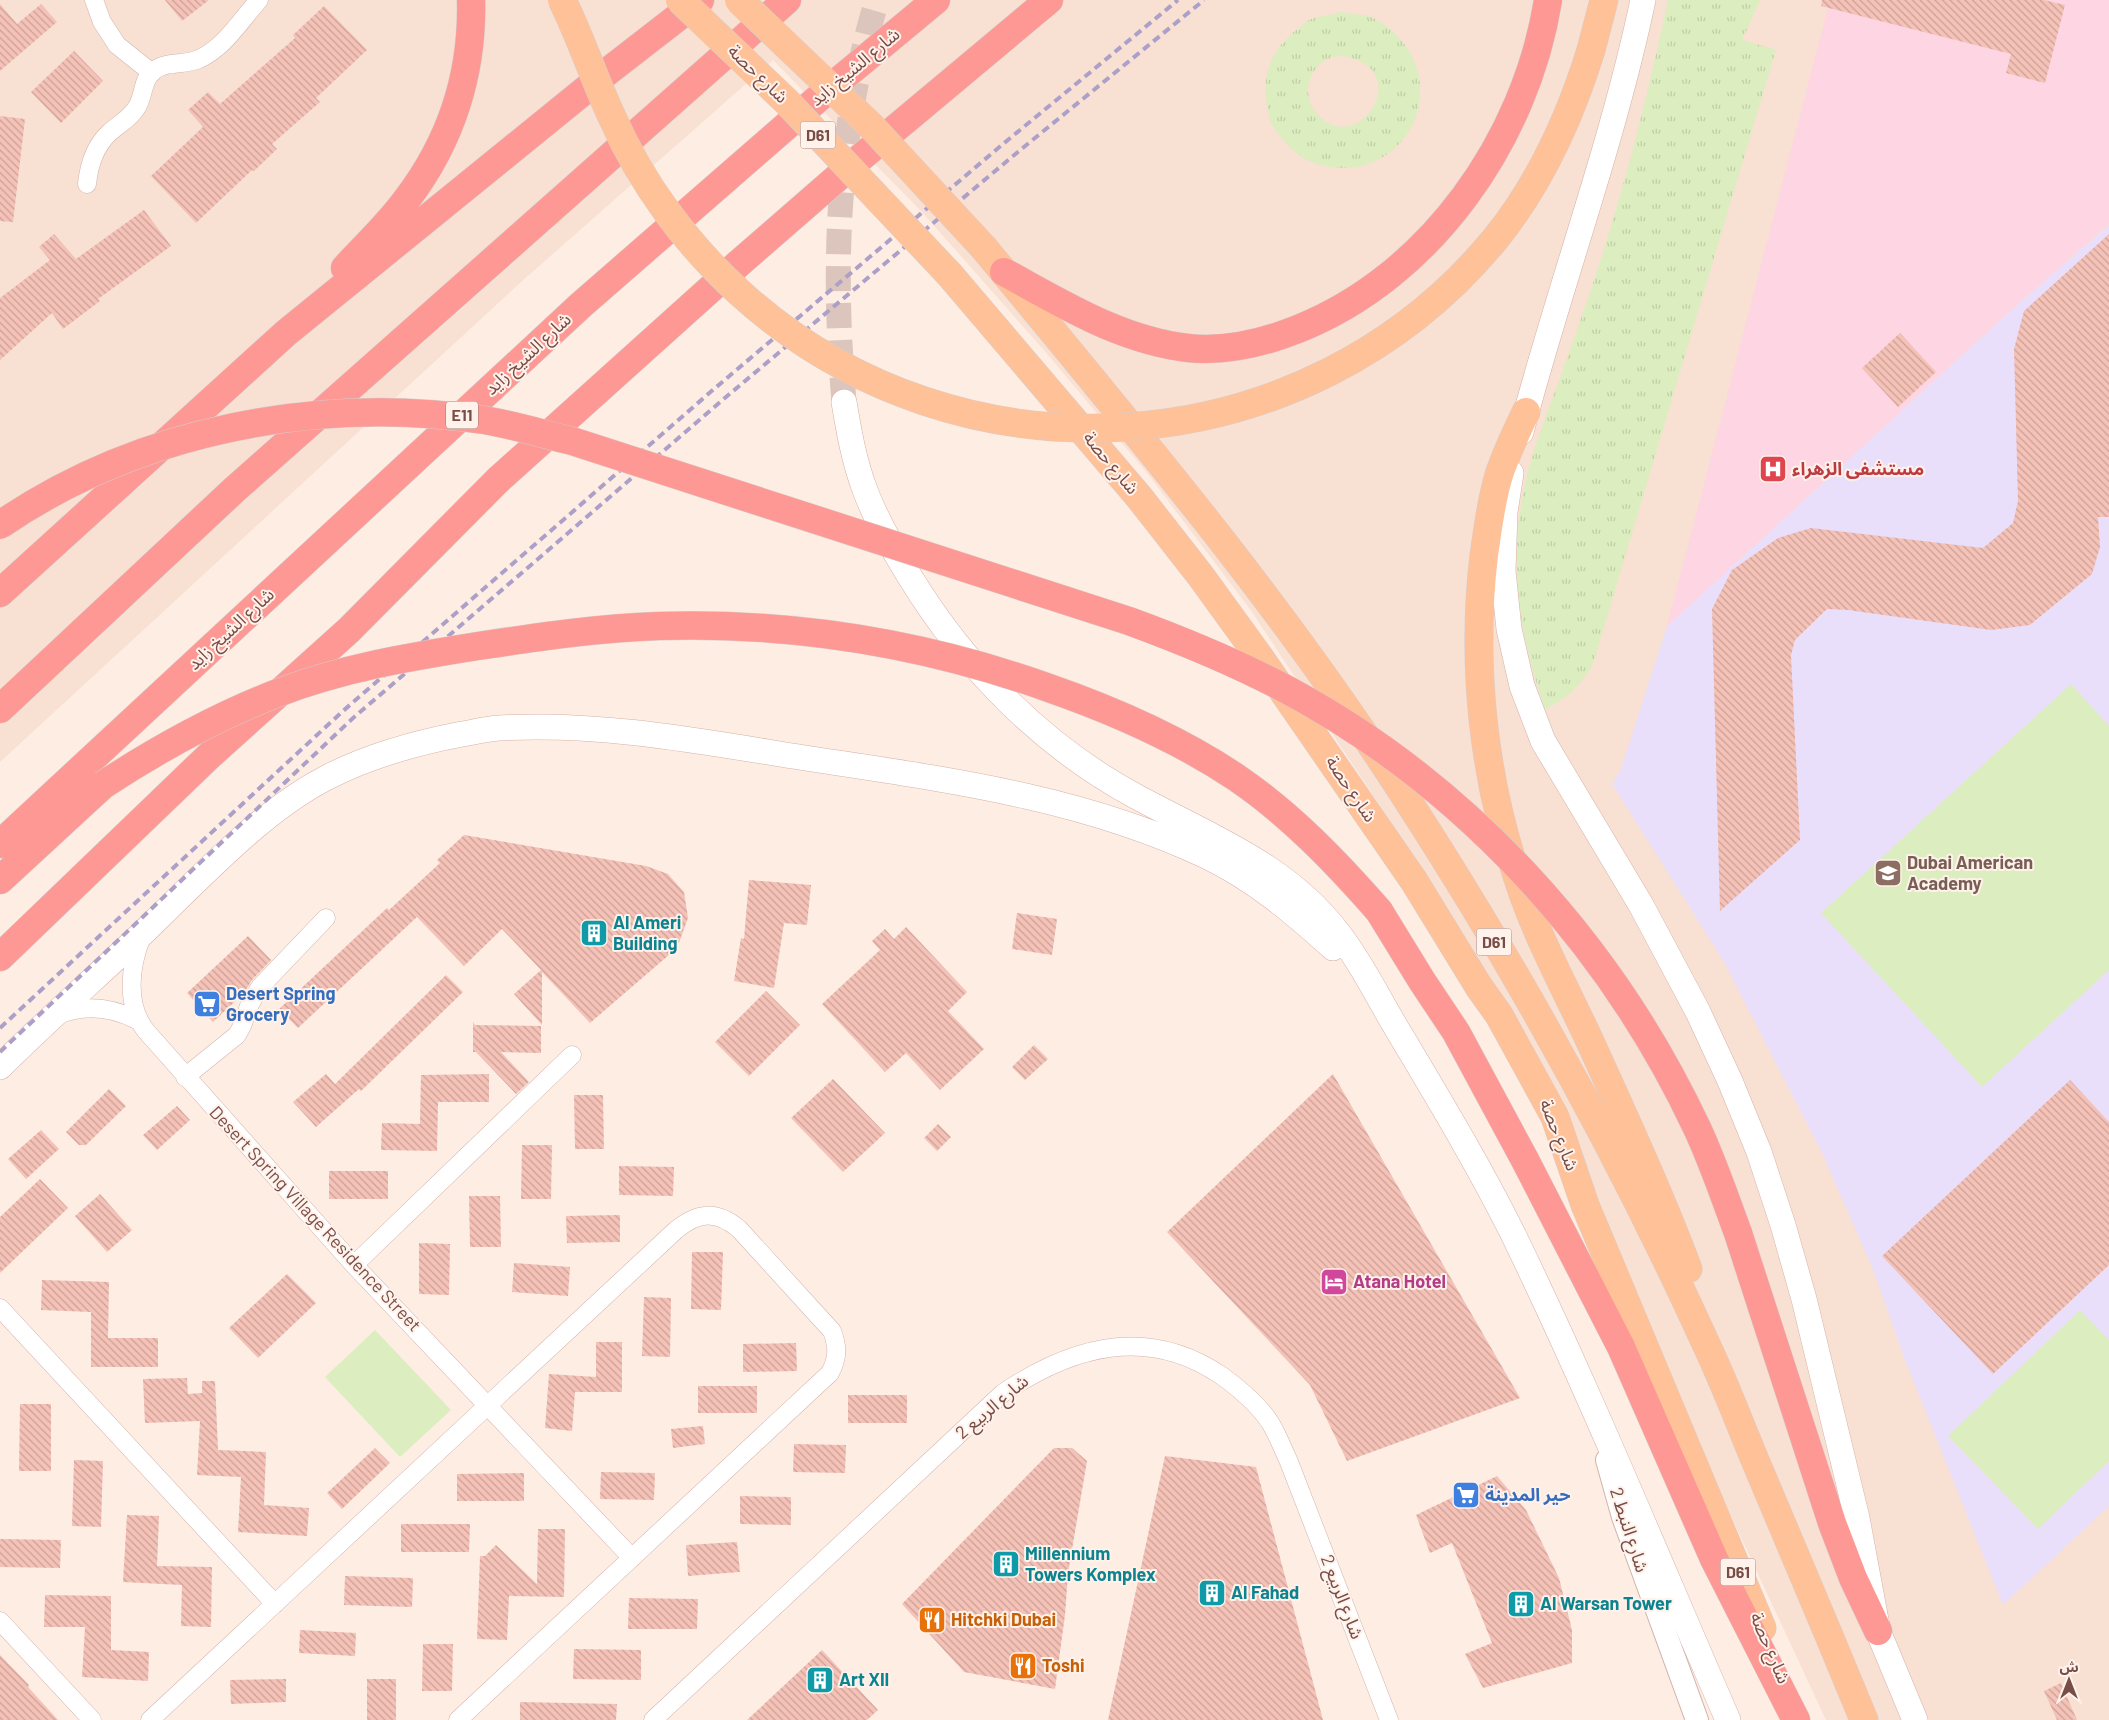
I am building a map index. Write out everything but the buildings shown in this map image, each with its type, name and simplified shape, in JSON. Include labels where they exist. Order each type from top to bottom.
[{"type":"highway","points":[[286,333],[406,201],[430,165],[450,127],[463,86],[470,44],[471,0]]},
{"type":"highway","points":[[0,593],[286,333],[700,0]]},
{"type":"highway","points":[[0,709],[234,490],[787,0]]},
{"type":"highway","name":"شارع الشيخ زايد","points":[[0,844],[581,305],[830,88],[936,0]]},
{"type":"highway","points":[[0,957],[209,756],[349,630],[498,480],[737,265],[1049,0]]},
{"type":"highway","points":[[977,61],[1069,0]]},
{"type":"highway","points":[[1004,272],[1114,330],[1164,344],[1215,349],[1241,346],[1277,337],[1312,323],[1345,306],[1376,286],[1432,236],[1456,208],[1477,178],[1513,114],[1527,81],[1538,46],[1548,0]]},
{"type":"highway","points":[[0,525],[48,496],[88,475],[147,452],[216,431],[269,421],[350,412],[395,412],[485,420],[572,441],[1120,618],[1182,640],[1283,688],[1379,747],[1466,816],[1513,862],[1581,939],[1645,1031],[1697,1129],[1719,1180],[1832,1523],[1878,1631]]},
{"type":"highway","points":[[0,880],[103,785],[153,753],[232,712],[315,680],[373,664],[421,654],[588,631],[657,626],[726,625],[794,629],[873,640],[931,652],[997,670],[1108,709],[1152,729],[1196,752],[1237,778],[1276,808],[1334,860],[1379,911],[1456,1032],[1525,1160],[1621,1347],[1714,1559],[1796,1720]]},
{"type":"highway","points":[[0,942],[56,902]]},
{"type":"main road","points":[[562,0],[613,121],[655,195],[680,230],[709,262],[772,321],[844,367],[883,386],[924,402],[1007,422],[1048,427],[1091,429],[1133,428],[1217,415],[1297,388],[1335,370],[1372,349],[1439,298],[1469,268],[1502,230],[1544,167],[1559,137],[1578,90],[1604,0]]},
{"type":"main road","name":"شارع حصة","points":[[680,0],[787,102],[950,275],[1139,497],[1200,575],[1258,655],[1414,881],[1503,1023],[1555,1117],[1585,1205],[1801,1720]]},
{"type":"main road","name":"شارع حصة","points":[[739,0],[872,127],[984,248],[1253,578],[1300,642],[1401,789],[1459,882],[1575,1080],[1645,1218],[1707,1346],[1864,1720]]},
{"type":"main road","points":[[1643,0],[1628,68],[1608,142],[1526,412],[1509,483],[1503,541],[1503,571],[1508,629],[1522,686],[1543,741],[1636,897],[1698,1012],[1730,1081],[1759,1152],[1786,1234],[1804,1299],[1857,1518],[1878,1631],[1915,1720]]},
{"type":"main road","points":[[844,402],[852,446],[864,489],[882,530],[926,604],[976,669],[1035,726],[1101,776],[1136,797],[1216,836],[1258,860],[1296,888],[1336,930],[1356,957],[1374,991],[1458,1130],[1498,1205],[1588,1394],[1728,1720]]},
{"type":"main road","points":[[1526,412],[1508,449],[1499,476],[1491,513],[1479,616],[1481,692],[1496,797],[1507,845],[1533,920],[1593,1048],[1678,1242],[1700,1310],[1707,1346]]},
{"type":"main road","points":[[0,1066],[207,871],[273,812],[296,795],[326,777],[362,761],[400,748],[437,739],[495,729],[552,727],[601,729],[668,736],[1024,794],[1118,821],[1198,852],[1247,878],[1292,911],[1350,964],[1374,991]]},
{"type":"street","points":[[94,0],[102,22],[116,45],[152,73]]},
{"type":"street","points":[[87,184],[89,165],[97,148],[110,132],[124,124],[132,115],[139,104],[147,79],[152,73],[165,65],[185,64],[208,55],[218,47],[259,0]]},
{"type":"street","points":[[186,1077],[237,1035],[249,1006],[260,987],[326,918]]},
{"type":"street","points":[[141,1026],[132,988],[136,951],[143,933]]},
{"type":"street","name":"Desert Spring Village Residence Street","points":[[52,1017],[76,1009],[101,1008],[120,1012],[141,1026],[354,1265],[632,1558]]},
{"type":"street","points":[[354,1265],[572,1055]]},
{"type":"street","points":[[150,1720],[685,1223],[707,1215],[730,1221],[832,1331],[836,1342],[836,1363],[823,1381],[458,1720]]},
{"type":"street","points":[[0,1308],[275,1604]]},
{"type":"street","name":"شارع الربيع 2","points":[[653,1720],[1003,1393],[1030,1375],[1060,1360],[1091,1350],[1122,1346],[1166,1350],[1207,1366],[1242,1390],[1270,1423],[1289,1462],[1389,1720]]},
{"type":"street","name":"شارع النبط 2","points":[[1588,1394],[1623,1517],[1697,1720]]},
{"type":"street","points":[[0,1621],[92,1720]]},
{"type":"shaded area","points":[[0,0],[2109,0],[2109,1720],[1826,1720],[1450,912],[1250,609],[1147,473],[1043,349],[921,211],[773,60],[521,282],[0,762]]},
{"type":"shaded area","name":"مستشفى الزهراء","points":[[1830,0],[2109,0],[2109,224],[2010,311],[1667,626]]},
{"type":"shaded area","name":"Dubai American Academy","points":[[2109,225],[2109,1506],[2003,1605],[1905,1360],[1874,1272],[1823,1155],[1724,962],[1612,784],[1621,769],[1667,626],[2010,311]]},
{"type":"green space","points":[[1668,0],[1760,0],[1742,40],[1776,50],[1593,664],[1573,691],[1545,709],[1530,661],[1520,612],[1517,537],[1520,512],[1536,444],[1599,265],[1622,187],[1639,125]]},
{"type":"green space","points":[[1341,12],[1371,17],[1381,22],[1394,33],[1405,45],[1416,67],[1420,90],[1417,112],[1409,132],[1395,148],[1377,161],[1355,167],[1321,165],[1296,153],[1283,140],[1271,122],[1266,98],[1267,75],[1270,64],[1281,45],[1289,36],[1310,20]],"holes":[[[1342,56],[1365,64],[1376,77],[1378,93],[1373,108],[1362,120],[1347,126],[1331,124],[1315,111],[1311,104],[1308,90],[1311,75],[1320,63],[1331,58]]]},
{"type":"green space","points":[[2071,684],[2109,726],[2109,970],[1982,1087],[1821,913]]},
{"type":"green space","points":[[2080,1310],[2109,1340],[2109,1461],[2038,1529],[1948,1436]]},
{"type":"green space","points":[[375,1330],[451,1410],[400,1457],[325,1377]]},
{"type":"tunnel","points":[[844,402],[838,300],[841,199],[853,100],[877,0]]},
{"type":"railway","points":[[0,1028],[343,711],[714,389],[1003,144],[1178,0]]},
{"type":"railway","points":[[0,1052],[352,719],[726,397],[1019,151],[1204,0]]},
{"type":"place","name":"مستشفى الزهراء","points":[[1773,469]]},
{"type":"place","name":"Dubai American Academy","points":[[1888,873]]},
{"type":"place","name":"Al Ameri Building","points":[[594,933]]},
{"type":"place","name":"Desert Spring Grocery","points":[[207,1004]]},
{"type":"place","name":"Atana Hotel","points":[[1334,1282]]},
{"type":"place","name":"حير المدينة","points":[[1466,1495]]},
{"type":"place","name":"Millennium Towers Komplex","points":[[1006,1564]]},
{"type":"place","name":"Al Fahad","points":[[1212,1593]]},
{"type":"place","name":"Al Warsan Tower","points":[[1521,1604]]},
{"type":"place","name":"Hitchki Dubai","points":[[932,1620]]},
{"type":"place","name":"Toshi","points":[[1023,1666]]},
{"type":"place","name":"Art XII","points":[[820,1680]]}]
